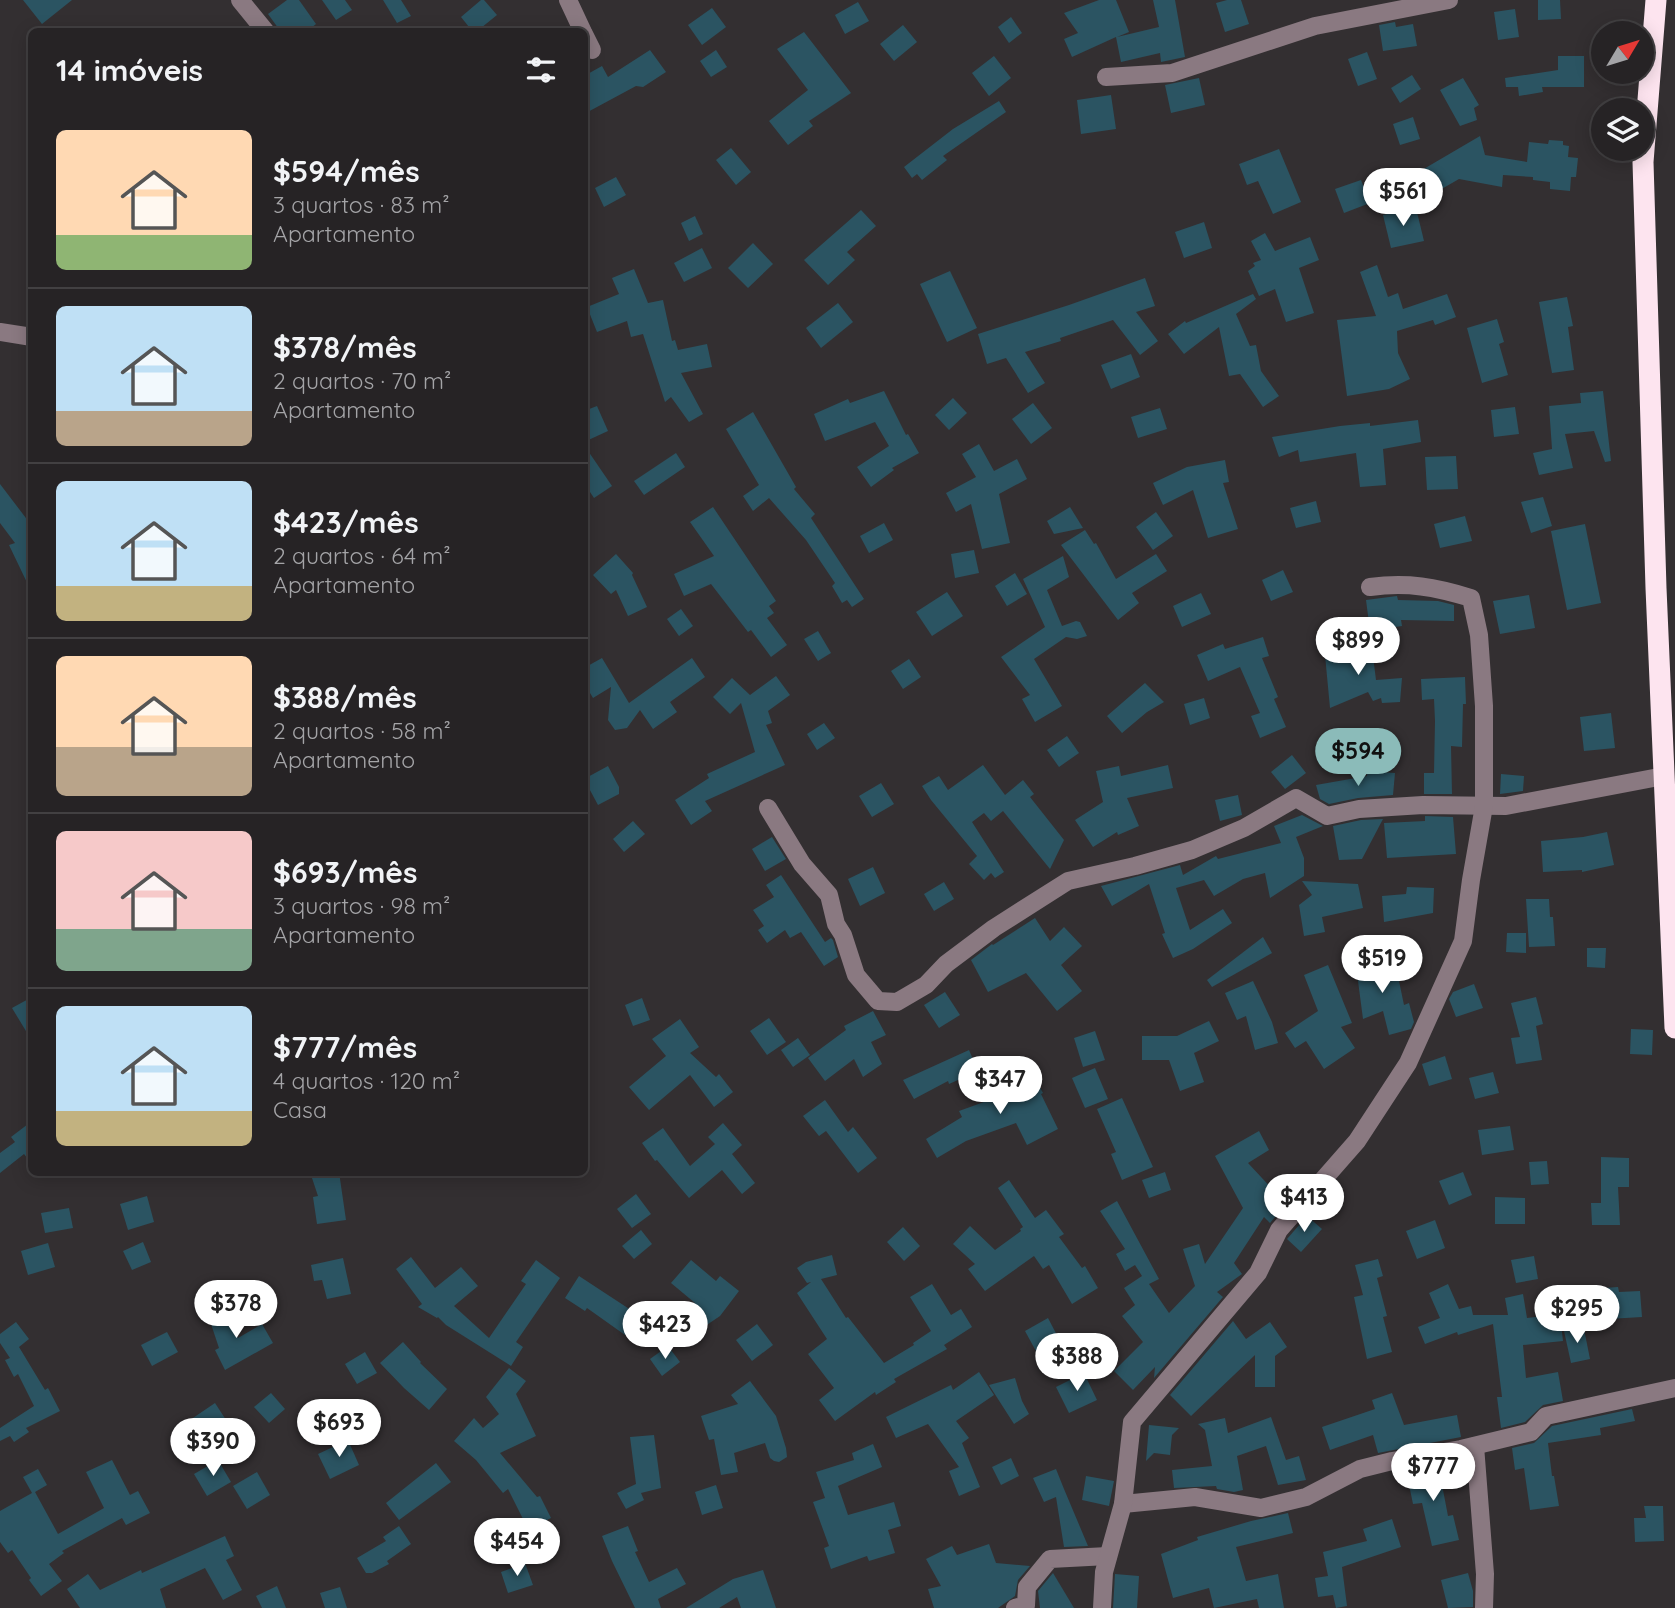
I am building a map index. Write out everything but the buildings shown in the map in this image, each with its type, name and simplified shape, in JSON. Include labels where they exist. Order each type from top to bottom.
[{"type":"highway","points":[[1656,0],[1643,162],[1675,1028]]},
{"type":"street","points":[[240,0],[263,28]]},
{"type":"street","points":[[568,0],[582,28]]},
{"type":"street","points":[[1106,77],[1172,73],[1315,26],[1449,0]]},
{"type":"street","points":[[0,332],[28,336]]},
{"type":"street","points":[[1102,1608],[1104,1572],[1123,1504],[1132,1422],[1258,1273],[1279,1230],[1357,1141],[1408,1063],[1464,942],[1484,806],[1483,694],[1479,635],[1471,598],[1432,586],[1389,584],[1370,587]]},
{"type":"street","points":[[768,808],[802,864],[829,895],[836,924],[843,935],[856,975],[878,1001],[897,1002],[926,985],[946,964],[994,928],[1068,881],[1192,850],[1244,828],[1296,798],[1327,816],[1359,809],[1423,805],[1506,806],[1664,776]]},
{"type":"street","points":[[1123,1504],[1195,1497],[1261,1508],[1306,1497],[1360,1469],[1531,1432],[1546,1416],[1675,1388]]},
{"type":"street","points":[[1475,1446],[1485,1574],[1484,1608]]},
{"type":"street","points":[[1015,1608],[1026,1605],[1027,1587],[1050,1559],[1108,1556]]}]
